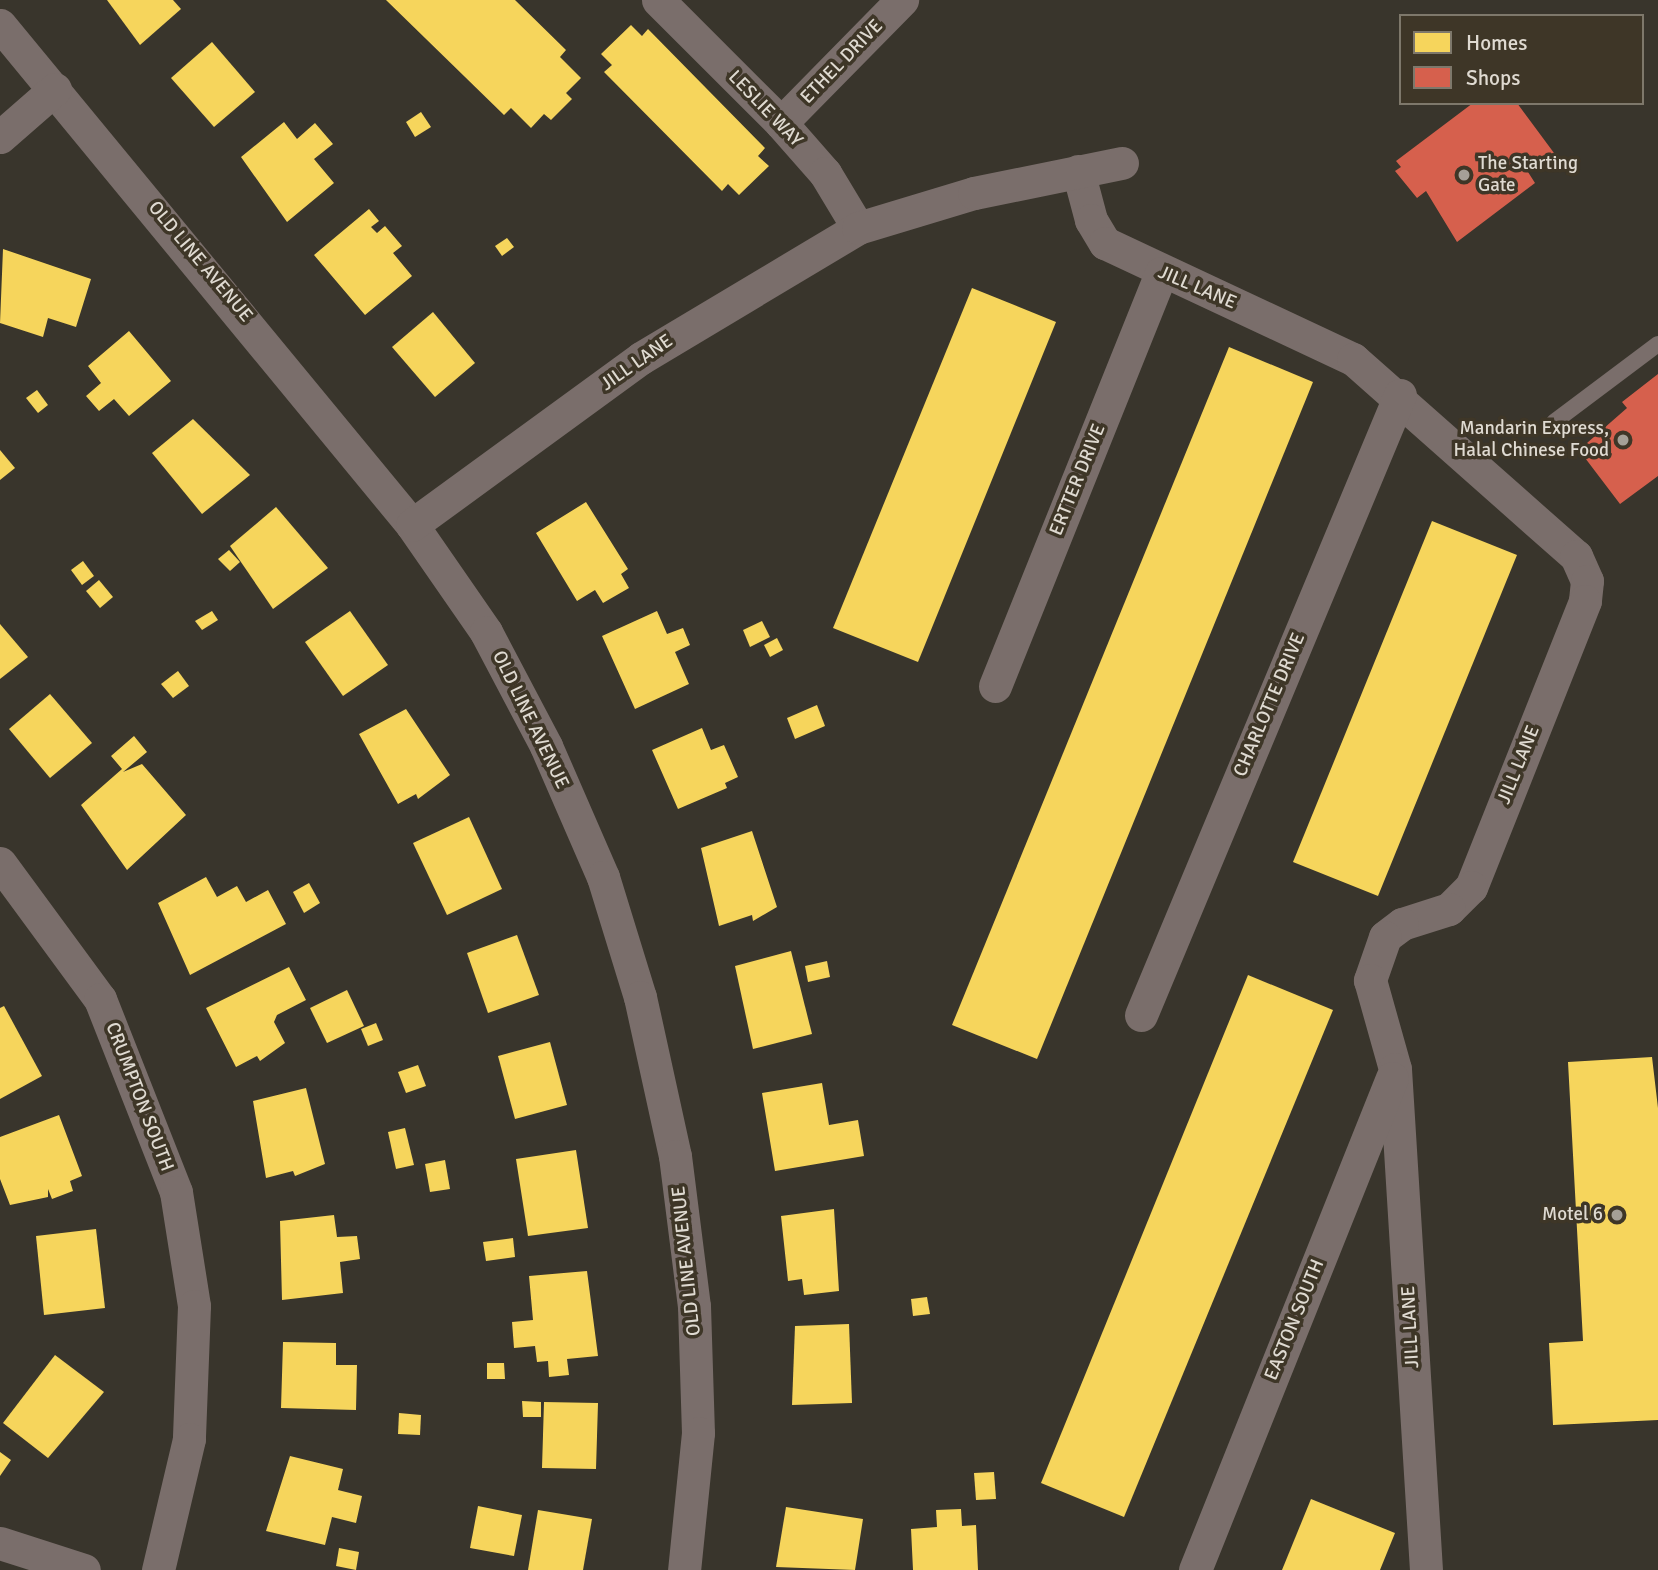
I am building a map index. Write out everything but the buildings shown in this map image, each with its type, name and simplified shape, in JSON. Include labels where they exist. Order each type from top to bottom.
[{"type":"street","name":"LESLIE WAY","points":[[658,0],[781,123],[825,173],[858,228]]},
{"type":"street","name":"ETHEL DRIVE","points":[[781,123],[902,0]]},
{"type":"street","name":"OLD LINE AVENUE","points":[[0,25],[412,525],[486,632],[546,746],[603,877],[640,997],[676,1156],[694,1306],[698,1433],[684,1570]]},
{"type":"street","points":[[0,137],[55,89]]},
{"type":"street","name":"JILL LANE","points":[[412,525],[641,358],[858,228],[1078,171],[1122,163]]},
{"type":"street","name":"JILL LANE","points":[[1078,171],[1091,220],[1105,243],[1161,273],[1285,324],[1353,359],[1400,395],[1576,556],[1587,582],[1471,887],[1449,909],[1402,924],[1385,937],[1370,980],[1395,1069],[1426,1570]]},
{"type":"street","name":"ERTTER DRIVE","points":[[995,686],[1161,273]]},
{"type":"street","name":"CHARLOTTE DRIVE","points":[[1140,1015],[1400,395]]},
{"type":"street","name":"CRUMPTON SOUTH","points":[[0,863],[100,999],[176,1192],[194,1306],[189,1439],[158,1570]]},
{"type":"street","name":"EASTON SOUTH","points":[[1195,1570],[1395,1069]]},
{"type":"street","points":[[0,1543],[84,1570]]},
{"type":"lane","points":[[1554,422],[1658,344]]},
{"type":"place","name":"The Starting Gate","points":[[1464,175]]},
{"type":"place","name":"Mandarin Express, Halal Chinese Food","points":[[1623,440]]},
{"type":"place","name":"Motel 6","points":[[1617,1215]]}]
